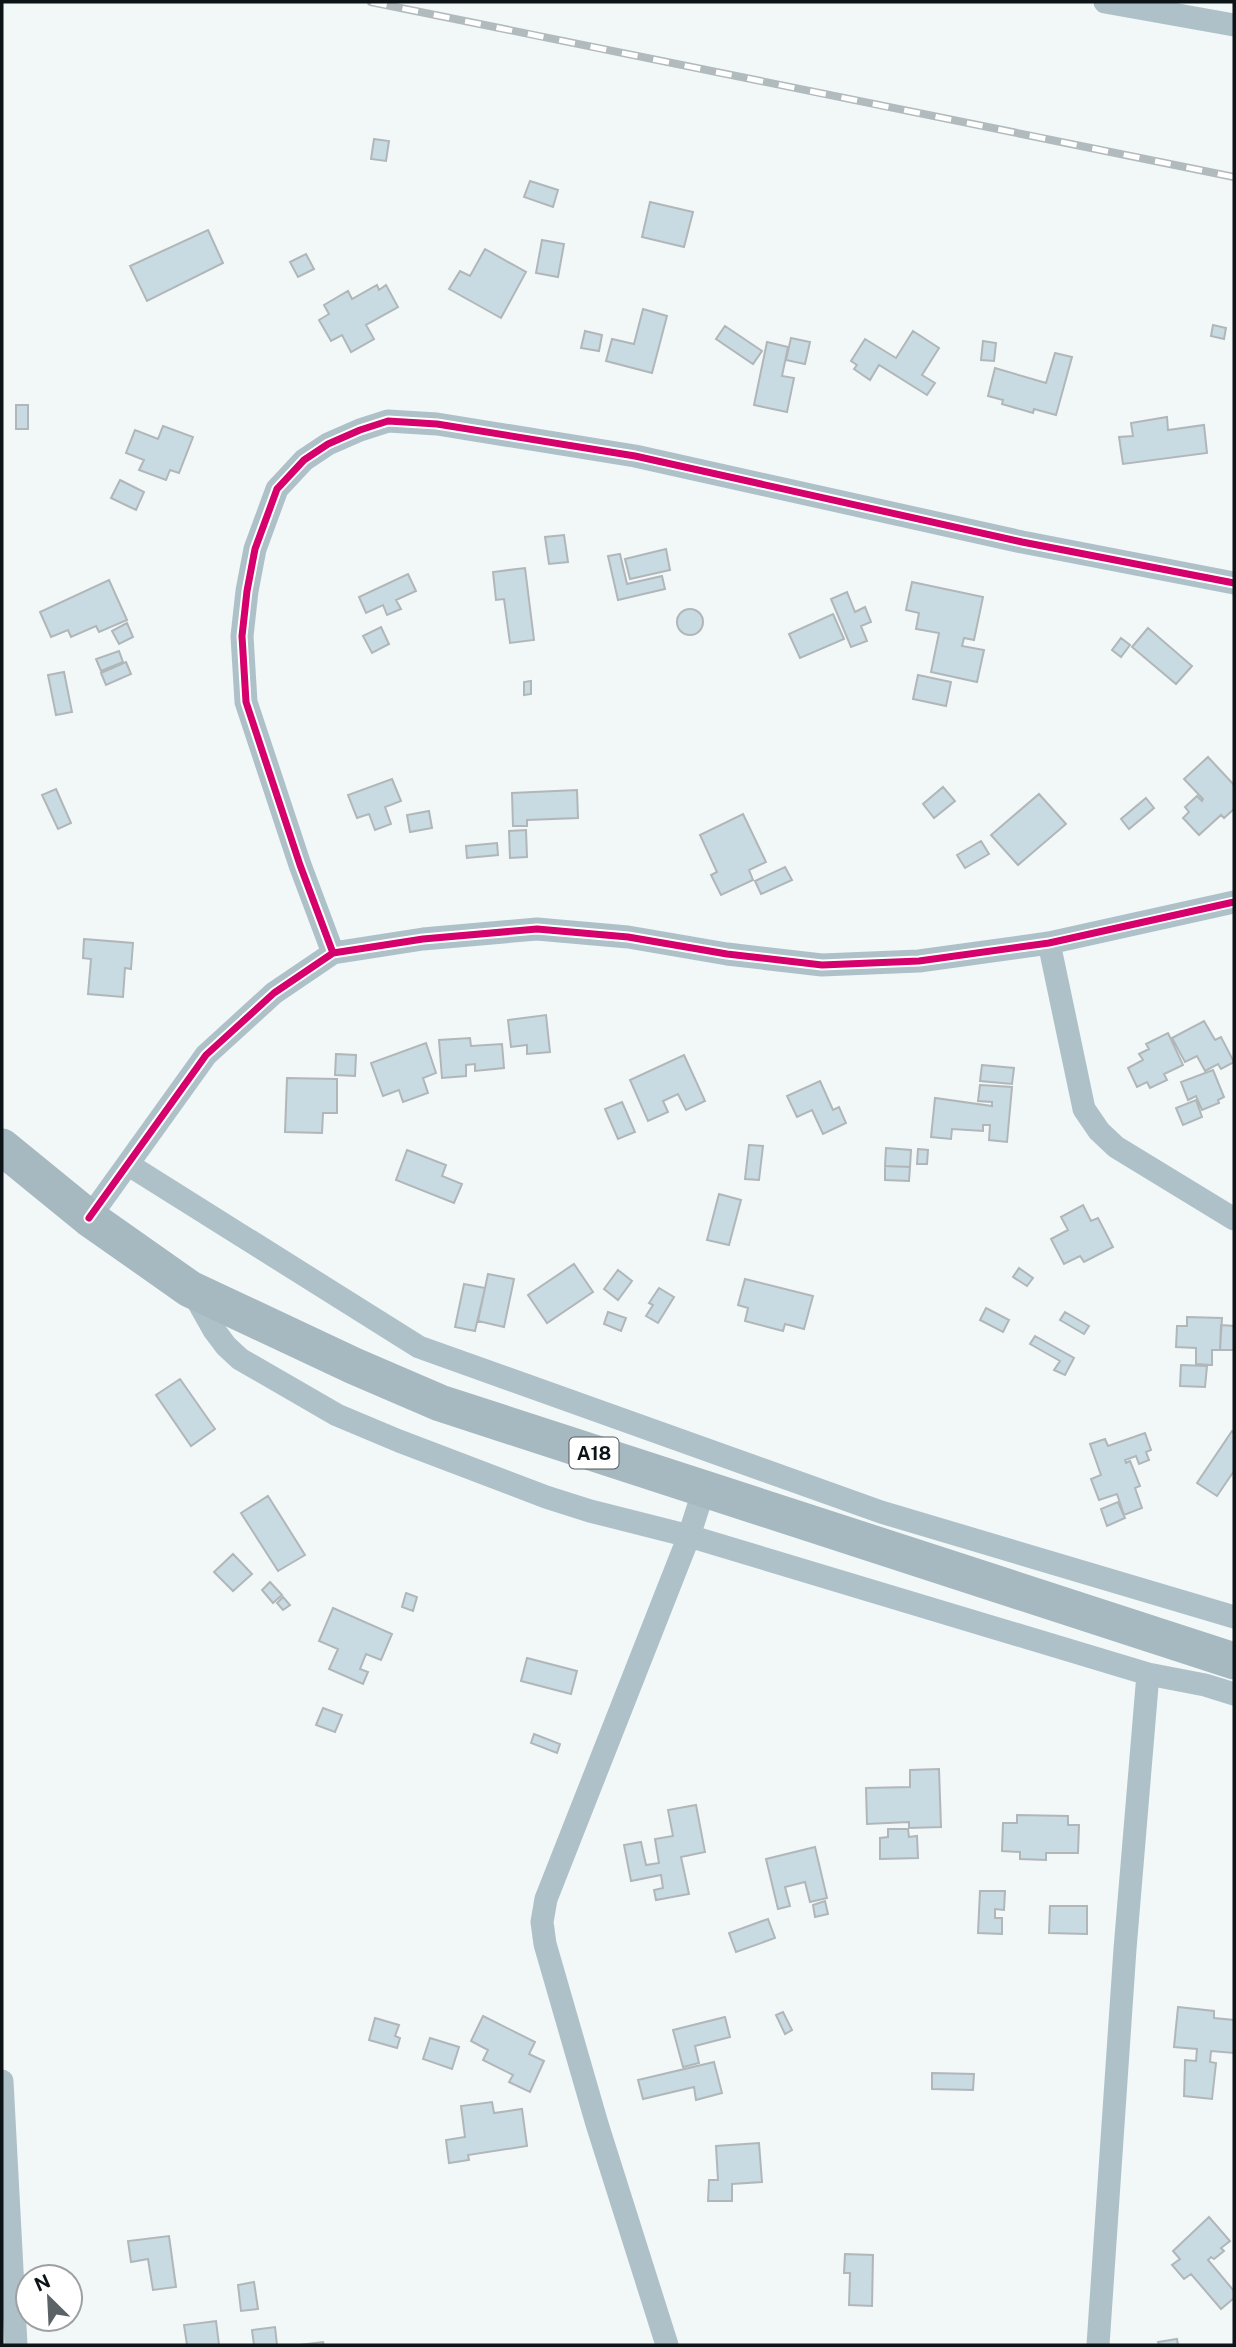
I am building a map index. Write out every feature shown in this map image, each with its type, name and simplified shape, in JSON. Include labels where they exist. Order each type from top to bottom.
[{"type":"highway","name":"A18","points":[[2,1147],[89,1218],[190,1289],[440,1403],[1234,1661]]},
{"type":"street","points":[[1105,2],[1234,25]]},
{"type":"street","points":[[332,953],[246,702],[242,636],[255,549],[277,489],[304,460],[328,444],[360,430],[388,421],[437,424],[635,456],[1022,542],[1234,583]]},
{"type":"street","points":[[89,1218],[206,1055],[274,993],[332,953],[423,939],[537,929],[628,936],[727,954],[822,965],[919,961],[1049,943],[1234,902]]},
{"type":"street","points":[[1049,943],[1084,1109],[1099,1132],[1116,1147],[1234,1219]]},
{"type":"street","points":[[129,1165],[419,1347],[881,1512],[1234,1616]]},
{"type":"street","points":[[190,1289],[214,1331],[240,1359],[337,1415],[546,1497],[689,1536],[1149,1674],[1205,1685],[1234,1694]]},
{"type":"street","points":[[667,2345],[597,2124],[545,1944],[542,1922],[546,1899],[689,1536],[704,1489]]},
{"type":"street","points":[[1098,2345],[1124,1963],[1149,1674]]},
{"type":"street","points":[[2,2081],[16,2345]]},
{"type":"building","points":[[374,139],[389,141],[386,161],[371,159]]},
{"type":"building","points":[[530,181],[558,190],[553,207],[524,197]]},
{"type":"building","points":[[650,202],[693,212],[684,247],[642,237]]},
{"type":"building","points":[[208,230],[223,263],[147,301],[130,266]]},
{"type":"building","points":[[542,240],[564,244],[558,277],[536,273]]},
{"type":"building","points":[[485,249],[526,272],[501,318],[449,289],[460,271],[470,276]]},
{"type":"building","points":[[306,254],[314,269],[298,277],[290,262]]},
{"type":"building","points":[[377,285],[379,290],[386,285],[398,307],[366,325],[374,339],[351,352],[342,335],[331,341],[319,320],[329,314],[324,305],[348,291],[352,299]]},
{"type":"building","points":[[643,309],[667,316],[652,373],[606,361],[612,339],[634,344]]},
{"type":"building","points":[[1213,325],[1226,328],[1224,339],[1211,336]]},
{"type":"building","points":[[725,326],[762,351],[753,364],[716,339]]},
{"type":"building","points":[[585,331],[602,335],[599,351],[581,348]]},
{"type":"building","points":[[913,331],[939,348],[922,375],[935,383],[927,395],[879,365],[870,380],[854,369],[857,365],[851,361],[865,339],[896,358]]},
{"type":"building","points":[[791,338],[810,342],[805,364],[786,360]]},
{"type":"building","points":[[983,341],[996,343],[994,361],[981,360]]},
{"type":"building","points":[[767,342],[788,347],[782,376],[794,378],[787,412],[754,405]]},
{"type":"building","points":[[1055,353],[1072,357],[1056,415],[1034,409],[1033,413],[1002,404],[1003,400],[988,396],[995,368],[1046,383]]},
{"type":"building","points":[[16,405],[28,405],[28,429],[16,429]]},
{"type":"building","points":[[1167,417],[1168,430],[1204,425],[1207,453],[1123,464],[1119,437],[1133,436],[1131,423]]},
{"type":"building","points":[[163,426],[193,437],[179,473],[170,470],[166,480],[139,470],[144,460],[126,453],[135,430],[158,439]]},
{"type":"building","points":[[120,480],[144,492],[136,510],[111,498]]},
{"type":"building","points":[[564,535],[568,562],[549,564],[545,537]]},
{"type":"building","points":[[666,549],[670,570],[630,579],[625,559]]},
{"type":"building","points":[[620,554],[627,584],[662,576],[665,589],[618,600],[608,556]]},
{"type":"building","points":[[525,568],[534,640],[510,643],[504,599],[496,600],[493,572]]},
{"type":"building","points":[[408,574],[416,591],[396,600],[401,609],[387,615],[383,605],[366,613],[359,597]]},
{"type":"building","points":[[109,580],[127,620],[99,632],[96,626],[71,637],[68,630],[51,637],[40,612]]},
{"type":"building","points":[[912,582],[983,597],[974,640],[964,638],[962,646],[984,650],[977,682],[931,672],[939,633],[916,629],[919,613],[906,610]]},
{"type":"building","points":[[847,592],[855,612],[865,607],[871,622],[861,626],[867,641],[851,647],[831,599]]},
{"type":"building","points":[[690,609],[699,613],[703,622],[699,631],[690,635],[681,631],[677,622],[681,613]]},
{"type":"building","points":[[833,614],[844,639],[800,658],[789,634]]},
{"type":"building","points":[[127,623],[133,637],[119,644],[112,631]]},
{"type":"building","points":[[381,627],[389,644],[372,653],[363,636]]},
{"type":"building","points":[[1148,628],[1192,666],[1176,684],[1132,647]]},
{"type":"building","points":[[1121,638],[1130,645],[1121,657],[1112,650]]},
{"type":"building","points":[[119,651],[123,662],[101,671],[96,659]]},
{"type":"building","points":[[126,662],[131,674],[106,685],[101,673]]},
{"type":"building","points":[[64,672],[72,712],[56,715],[48,675]]},
{"type":"building","points":[[918,675],[951,682],[946,706],[913,699]]},
{"type":"building","points":[[531,681],[531,694],[524,695],[524,682]]},
{"type":"building","points":[[1208,757],[1234,785],[1234,809],[1224,818],[1221,815],[1199,835],[1183,818],[1189,812],[1185,807],[1197,796],[1202,801],[1203,799],[1184,779]]},
{"type":"building","points":[[392,779],[401,801],[385,807],[391,824],[375,830],[369,814],[357,818],[348,795]]},
{"type":"building","points":[[943,787],[955,801],[934,818],[923,804]]},
{"type":"building","points":[[56,789],[71,823],[58,829],[42,795]]},
{"type":"building","points":[[577,790],[578,818],[527,820],[527,826],[513,826],[512,793]]},
{"type":"building","points":[[1039,794],[1066,824],[1018,865],[991,835]]},
{"type":"building","points":[[1146,798],[1154,808],[1129,829],[1121,819]]},
{"type":"building","points":[[429,811],[432,828],[410,832],[407,815]]},
{"type":"building","points":[[743,814],[766,862],[749,870],[753,880],[721,895],[711,875],[717,872],[700,835]]},
{"type":"building","points":[[526,830],[527,857],[510,858],[509,831]]},
{"type":"building","points":[[981,841],[989,854],[965,868],[957,855]]},
{"type":"building","points":[[497,843],[498,855],[467,858],[466,846]]},
{"type":"building","points":[[785,867],[792,880],[761,894],[755,881]]},
{"type":"building","points":[[84,939],[133,943],[131,969],[125,968],[123,997],[88,994],[91,959],[83,958]]},
{"type":"building","points":[[546,1015],[550,1052],[527,1054],[527,1045],[511,1047],[508,1020]]},
{"type":"building","points":[[1204,1021],[1215,1040],[1221,1037],[1234,1062],[1221,1069],[1218,1064],[1205,1071],[1197,1056],[1185,1062],[1172,1038]]},
{"type":"building","points":[[1168,1033],[1183,1065],[1164,1074],[1167,1080],[1150,1088],[1147,1082],[1137,1087],[1128,1068],[1143,1060],[1139,1054],[1149,1049],[1146,1044]]},
{"type":"building","points":[[470,1038],[471,1046],[502,1044],[504,1068],[475,1071],[475,1064],[466,1065],[466,1076],[442,1078],[439,1040]]},
{"type":"building","points":[[426,1043],[436,1073],[423,1078],[428,1093],[403,1102],[399,1090],[383,1096],[371,1063]]},
{"type":"building","points":[[336,1054],[356,1055],[355,1076],[335,1075]]},
{"type":"building","points":[[684,1055],[705,1101],[686,1110],[678,1094],[663,1101],[668,1112],[648,1121],[630,1080]]},
{"type":"building","points":[[982,1065],[1014,1068],[1012,1084],[980,1081]]},
{"type":"building","points":[[1213,1070],[1224,1097],[1218,1100],[1219,1103],[1202,1110],[1196,1096],[1188,1100],[1181,1082]]},
{"type":"building","points":[[287,1078],[337,1079],[337,1113],[323,1113],[322,1133],[285,1132]]},
{"type":"building","points":[[820,1081],[833,1110],[839,1107],[846,1123],[823,1134],[812,1110],[797,1117],[787,1096]]},
{"type":"building","points":[[980,1085],[1012,1087],[1007,1142],[989,1140],[990,1125],[983,1125],[983,1131],[952,1129],[951,1139],[931,1137],[935,1098],[992,1106],[992,1102],[978,1101]]},
{"type":"building","points":[[1196,1100],[1202,1117],[1183,1125],[1176,1108]]},
{"type":"building","points":[[622,1102],[635,1132],[618,1139],[605,1109]]},
{"type":"building","points":[[749,1145],[763,1146],[759,1180],[745,1179]]},
{"type":"building","points":[[886,1148],[911,1150],[910,1167],[885,1166]]},
{"type":"building","points":[[918,1149],[928,1150],[927,1164],[917,1164]]},
{"type":"building","points":[[407,1150],[446,1165],[442,1176],[462,1184],[454,1203],[396,1180]]},
{"type":"building","points":[[885,1166],[910,1167],[909,1181],[885,1180]]},
{"type":"building","points":[[719,1194],[741,1200],[729,1245],[707,1240]]},
{"type":"building","points":[[1083,1205],[1091,1221],[1098,1218],[1113,1247],[1084,1262],[1080,1256],[1064,1264],[1051,1239],[1068,1230],[1061,1217]]},
{"type":"building","points":[[574,1264],[593,1292],[547,1323],[528,1295]]},
{"type":"building","points":[[1019,1268],[1033,1278],[1027,1286],[1013,1277]]},
{"type":"building","points":[[618,1270],[632,1281],[618,1300],[604,1289]]},
{"type":"building","points":[[488,1274],[514,1279],[504,1327],[478,1321]]},
{"type":"building","points":[[745,1279],[813,1296],[804,1329],[785,1324],[783,1331],[745,1321],[748,1308],[738,1305]]},
{"type":"building","points":[[464,1284],[485,1288],[475,1331],[455,1327]]},
{"type":"building","points":[[659,1288],[674,1297],[658,1323],[646,1316],[653,1305],[649,1303]]},
{"type":"building","points":[[986,1308],[1009,1320],[1003,1332],[980,1320]]},
{"type":"building","points":[[608,1312],[626,1318],[621,1331],[604,1324]]},
{"type":"building","points":[[1065,1312],[1089,1326],[1084,1334],[1060,1320]]},
{"type":"building","points":[[1187,1317],[1222,1318],[1220,1350],[1212,1350],[1212,1365],[1196,1364],[1196,1348],[1176,1347],[1177,1326],[1187,1326]]},
{"type":"building","points":[[1221,1325],[1234,1326],[1234,1350],[1220,1350]]},
{"type":"building","points":[[1035,1336],[1074,1358],[1065,1375],[1054,1370],[1060,1361],[1030,1344]]},
{"type":"building","points":[[1181,1365],[1207,1366],[1205,1387],[1180,1386]]},
{"type":"building","points":[[180,1379],[215,1429],[191,1446],[156,1395]]},
{"type":"building","points":[[1232,1431],[1234,1471],[1217,1496],[1197,1483]]},
{"type":"building","points":[[1145,1433],[1151,1450],[1146,1452],[1149,1460],[1139,1464],[1136,1456],[1125,1460],[1126,1463],[1130,1461],[1140,1486],[1135,1488],[1142,1508],[1124,1515],[1117,1494],[1099,1500],[1091,1479],[1101,1475],[1090,1444],[1105,1439],[1108,1446]]},
{"type":"building","points":[[268,1496],[305,1555],[278,1571],[241,1513]]},
{"type":"building","points":[[1118,1502],[1125,1518],[1107,1526],[1101,1509]]},
{"type":"building","points":[[233,1554],[252,1574],[233,1591],[214,1572]]},
{"type":"building","points":[[270,1582],[282,1595],[273,1603],[262,1590]]},
{"type":"building","points":[[406,1593],[417,1597],[413,1611],[402,1607]]},
{"type":"building","points":[[283,1597],[290,1605],[283,1610],[277,1603]]},
{"type":"building","points":[[333,1608],[392,1634],[381,1660],[366,1654],[360,1669],[368,1672],[363,1684],[329,1669],[338,1649],[319,1641]]},
{"type":"building","points":[[527,1658],[577,1671],[571,1694],[521,1681]]},
{"type":"building","points":[[323,1708],[342,1715],[335,1732],[316,1725]]},
{"type":"building","points":[[534,1734],[560,1744],[557,1753],[531,1743]]},
{"type":"building","points":[[939,1769],[941,1827],[909,1828],[909,1822],[867,1824],[866,1788],[910,1787],[910,1770]]},
{"type":"building","points":[[696,1805],[705,1852],[681,1857],[689,1894],[656,1900],[654,1890],[663,1888],[661,1875],[631,1881],[624,1845],[641,1842],[646,1865],[659,1863],[655,1839],[673,1836],[668,1810]]},
{"type":"building","points":[[1017,1815],[1068,1816],[1068,1825],[1079,1825],[1078,1853],[1046,1853],[1046,1860],[1020,1859],[1020,1852],[1002,1851],[1003,1823],[1017,1823]]},
{"type":"building","points":[[888,1829],[908,1829],[909,1837],[917,1836],[918,1858],[880,1859],[880,1838],[888,1837]]},
{"type":"building","points":[[815,1847],[827,1898],[810,1902],[805,1882],[785,1887],[790,1906],[778,1909],[766,1859]]},
{"type":"building","points":[[980,1891],[1005,1891],[1004,1910],[995,1909],[995,1918],[1002,1918],[1002,1934],[978,1933]]},
{"type":"building","points":[[825,1901],[828,1914],[815,1917],[813,1905]]},
{"type":"building","points":[[1050,1906],[1087,1906],[1087,1934],[1049,1933]]},
{"type":"building","points":[[768,1919],[775,1938],[736,1952],[729,1933]]},
{"type":"building","points":[[1178,2007],[1214,2011],[1214,2018],[1234,2020],[1234,2053],[1211,2051],[1210,2062],[1216,2063],[1212,2099],[1184,2096],[1185,2060],[1196,2061],[1197,2049],[1174,2047]]},
{"type":"building","points":[[783,2012],[792,2030],[785,2034],[776,2015]]},
{"type":"building","points":[[483,2016],[535,2042],[529,2054],[544,2061],[530,2092],[509,2082],[513,2075],[483,2060],[488,2050],[471,2041]]},
{"type":"building","points":[[725,2017],[730,2037],[695,2046],[699,2063],[683,2067],[673,2030]]},
{"type":"building","points":[[375,2018],[399,2025],[395,2036],[400,2038],[397,2048],[369,2040]]},
{"type":"building","points":[[430,2038],[459,2047],[452,2069],[423,2059]]},
{"type":"building","points":[[714,2062],[722,2093],[696,2100],[694,2087],[643,2099],[638,2080]]},
{"type":"building","points":[[932,2073],[974,2074],[973,2090],[932,2089]]},
{"type":"building","points":[[492,2102],[494,2113],[522,2109],[527,2146],[468,2155],[469,2160],[449,2163],[446,2140],[465,2137],[461,2106]]},
{"type":"building","points":[[759,2143],[762,2182],[732,2184],[732,2201],[708,2201],[709,2180],[718,2180],[716,2146]]},
{"type":"building","points":[[1209,2217],[1230,2241],[1221,2248],[1224,2251],[1208,2260],[1234,2291],[1234,2298],[1221,2309],[1191,2274],[1184,2279],[1172,2265],[1180,2259],[1173,2251]]},
{"type":"building","points":[[169,2236],[176,2287],[153,2290],[148,2259],[131,2262],[128,2241]]},
{"type":"building","points":[[845,2254],[873,2255],[872,2306],[849,2305],[850,2273],[844,2273]]},
{"type":"building","points":[[254,2282],[258,2309],[241,2311],[238,2285]]},
{"type":"building","points":[[216,2321],[219,2345],[187,2345],[184,2325]]},
{"type":"building","points":[[275,2327],[277,2345],[254,2345],[252,2330]]},
{"type":"building","points":[[1177,2339],[1178,2345],[1159,2345],[1158,2342]]},
{"type":"building","points":[[323,2342],[324,2345],[299,2345]]},
{"type":"railway","points":[[371,2],[1234,177]]},
{"type":"cycle path","points":[[333,953],[300,865],[246,702],[242,636],[255,549],[277,489],[304,460],[328,444],[360,430],[388,421],[437,424],[635,456],[1022,542],[1234,583]]},
{"type":"cycle path","points":[[89,1218],[206,1055],[274,993],[333,953],[423,939],[537,929],[628,937],[727,954],[822,965],[919,961],[1049,943],[1234,902]]}]
